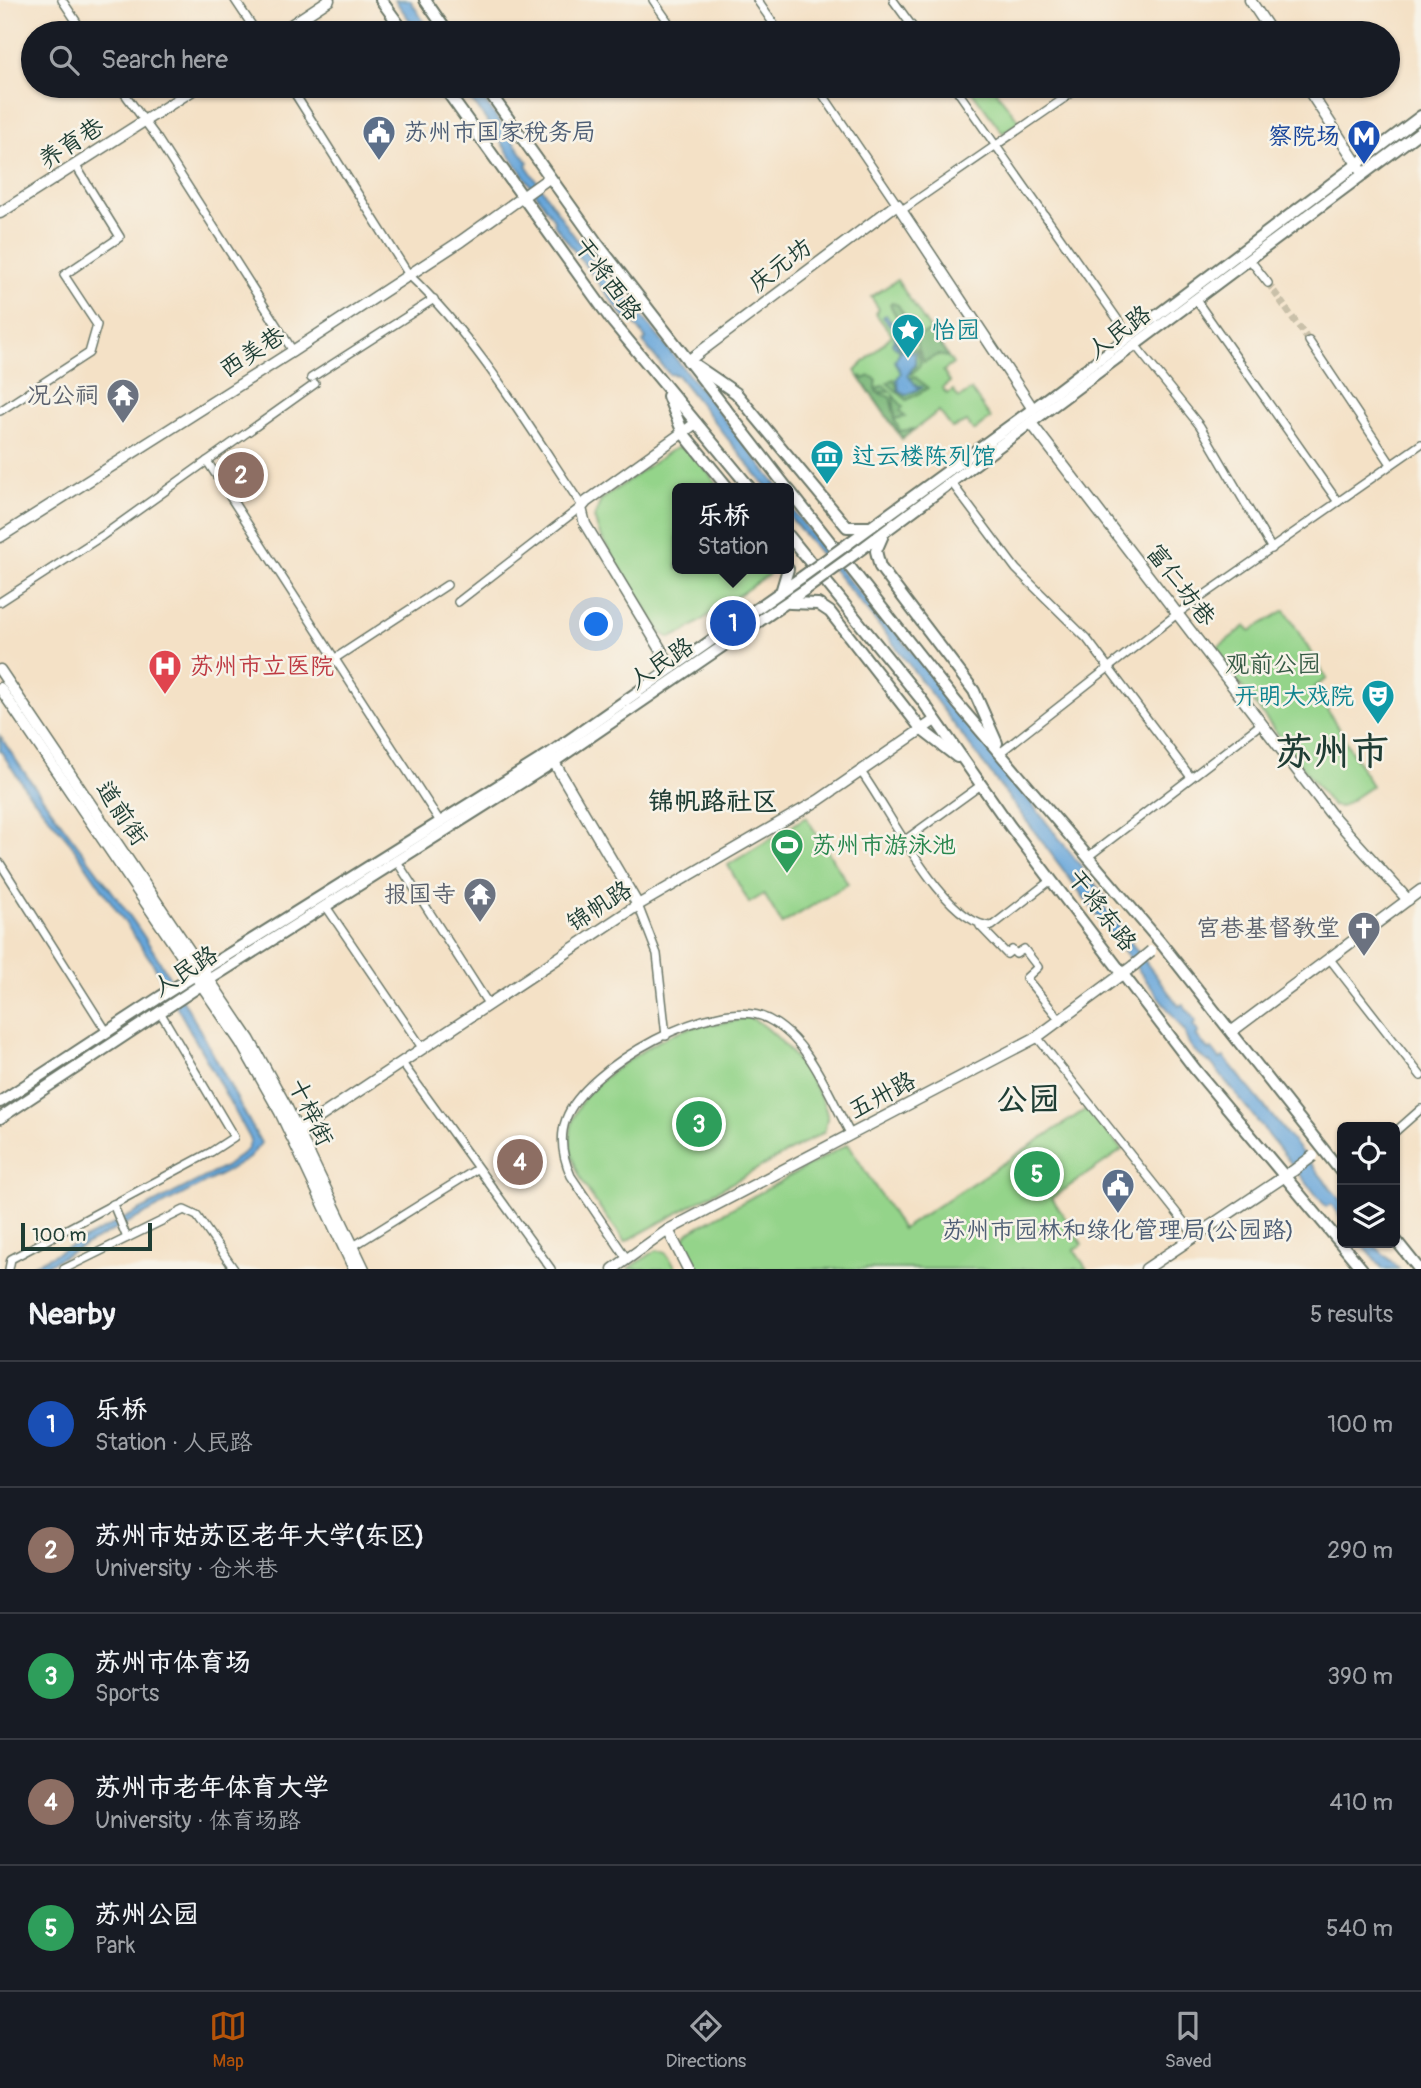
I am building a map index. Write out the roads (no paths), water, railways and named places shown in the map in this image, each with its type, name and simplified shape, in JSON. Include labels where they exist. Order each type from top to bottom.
[{"type":"main road","points":[[381,0],[396,21]]},
{"type":"main road","points":[[425,0],[440,21]]},
{"type":"main road","name":"干将西路","points":[[452,98],[527,194],[590,293],[746,483]]},
{"type":"main road","name":"干将西路","points":[[493,98],[546,180],[783,483]]},
{"type":"main road","name":"人民路","points":[[0,1102],[182,983],[202,978],[396,860],[810,587],[1031,423],[1357,163],[1421,116]]},
{"type":"main road","name":"人民路","points":[[0,1118],[187,995],[202,978],[439,820],[552,758],[672,668],[779,594],[1033,409],[1196,300],[1421,131]]},
{"type":"main road","points":[[688,361],[736,393],[846,527],[858,529],[874,524]]},
{"type":"main road","points":[[665,387],[683,433],[724,483]]},
{"type":"main road","points":[[721,404],[736,393]]},
{"type":"main road","name":"干将西路","points":[[794,497],[839,554]]},
{"type":"main road","points":[[886,531],[877,548],[880,567],[974,691],[1001,752]]},
{"type":"main road","name":"干将东路","points":[[794,542],[935,720],[1051,880],[1128,970],[1195,1069],[1289,1173],[1362,1269]]},
{"type":"main road","name":"干将东路","points":[[839,554],[957,704],[1001,752],[1161,943],[1231,1032],[1317,1152],[1337,1169]]},
{"type":"main road","points":[[779,594],[786,583],[787,574]]},
{"type":"main road","points":[[784,605],[805,602],[821,606],[830,612],[922,730],[965,764]]},
{"type":"main road","points":[[1400,1245],[1419,1269]]},
{"type":"street","points":[[62,0],[76,21]]},
{"type":"street","points":[[235,0],[249,21]]},
{"type":"street","points":[[297,21],[328,0]]},
{"type":"street","points":[[653,0],[668,21]]},
{"type":"street","points":[[757,0],[772,21]]},
{"type":"street","points":[[893,0],[908,21]]},
{"type":"street","points":[[1250,0],[1264,21]]},
{"type":"street","points":[[128,98],[240,265],[293,351]]},
{"type":"street","name":"养育巷","points":[[0,213],[180,98]]},
{"type":"street","points":[[298,98],[409,275],[434,299],[484,364],[582,506],[585,524],[672,668]]},
{"type":"street","points":[[825,98],[1033,409]]},
{"type":"street","points":[[963,98],[1133,341],[1199,426],[1272,549]]},
{"type":"street","points":[[900,207],[997,146],[1065,98]]},
{"type":"street","points":[[1314,98],[1364,174]]},
{"type":"street","points":[[0,411],[89,353],[97,326],[64,275],[120,237],[76,166]]},
{"type":"street","name":"西美巷","points":[[0,537],[293,351],[546,180]]},
{"type":"street","name":"庆元坊","points":[[688,361],[900,207]]},
{"type":"street","points":[[1250,260],[1268,283]]},
{"type":"street","points":[[0,602],[102,536],[313,381],[434,299]]},
{"type":"street","points":[[1196,300],[1338,502]]},
{"type":"street","points":[[1309,341],[1391,464]]},
{"type":"street","name":"富仁坊巷","points":[[1031,423],[1329,813],[1408,900]]},
{"type":"street","points":[[458,602],[582,506],[696,424]]},
{"type":"street","points":[[1001,752],[1177,614],[1421,444]]},
{"type":"street","points":[[207,461],[439,820]]},
{"type":"street","points":[[951,482],[1016,569],[1087,639],[1190,776]]},
{"type":"street","points":[[334,659],[447,585]]},
{"type":"street","name":"道前街","points":[[0,671],[202,978]]},
{"type":"street","name":"道前街","points":[[0,688],[202,978]]},
{"type":"street","name":"锦帆路","points":[[295,1134],[638,905],[789,818],[935,720]]},
{"type":"street","points":[[1089,856],[1261,724]]},
{"type":"street","points":[[552,758],[638,905],[657,954],[666,1036]]},
{"type":"street","points":[[860,772],[940,893],[980,926],[1007,954],[1012,950],[1016,954],[1024,949],[1038,967],[1026,978],[1061,1021]]},
{"type":"street","points":[[905,840],[981,785]]},
{"type":"street","points":[[396,860],[489,1004]]},
{"type":"street","points":[[0,863],[107,1032]]},
{"type":"street","points":[[980,926],[992,926],[1051,880]]},
{"type":"street","points":[[1231,1032],[1421,890]]},
{"type":"street","points":[[325,905],[423,1049]]},
{"type":"street","name":"五卅路","points":[[612,1269],[668,1230],[1037,1037],[1161,943]]},
{"type":"street","points":[[1329,958],[1421,1076]]},
{"type":"street","name":"十梓街","points":[[202,978],[295,1134],[364,1269]]},
{"type":"street","points":[[9,1269],[10,1259],[211,1152],[234,1137],[162,1011]]},
{"type":"street","points":[[627,1258],[571,1176],[564,1154],[563,1129],[572,1105],[588,1087],[609,1069],[666,1036],[730,1012],[751,1012],[767,1018],[799,1044],[851,1135]]},
{"type":"street","points":[[1037,1037],[1195,1236]]},
{"type":"street","points":[[402,1063],[551,1269]]},
{"type":"street","points":[[1400,1128],[1421,1109]]},
{"type":"street","name":"十梓街","points":[[295,1134],[354,1269]]},
{"type":"street","points":[[1146,1269],[1317,1152]]},
{"type":"street","points":[[352,1247],[477,1169]]},
{"type":"street","points":[[113,1204],[127,1238]]},
{"type":"street","points":[[64,1269],[184,1210],[197,1216],[234,1269]]},
{"type":"street","points":[[668,1230],[688,1269]]},
{"type":"water","points":[[395,0],[410,0],[423,21],[410,21]]},
{"type":"water","points":[[468,98],[483,98],[528,162],[526,165],[569,229],[621,298],[625,295],[775,483],[763,483],[677,375],[669,374],[643,342],[646,339],[631,319],[627,321],[555,225]]},
{"type":"water","points":[[886,315],[893,324],[899,320],[906,326],[901,328],[895,341],[901,350],[915,352],[915,364],[908,375],[917,387],[923,387],[906,395],[899,390],[897,379],[901,373],[895,361],[900,351],[892,344],[896,332],[883,317]]},
{"type":"water","points":[[794,512],[850,582],[900,637],[1106,898],[1101,903],[1179,1006],[1183,1004],[1196,1022],[1193,1025],[1199,1033],[1196,1035],[1209,1051],[1212,1049],[1220,1059],[1224,1057],[1337,1196],[1337,1212],[1331,1204],[1326,1207],[1211,1063],[1191,1046],[1185,1032],[886,634],[794,522]]},
{"type":"water","points":[[0,736],[34,787],[143,935],[190,1012],[261,1143],[249,1158],[226,1172],[39,1269],[26,1269],[225,1167],[247,1150],[251,1140],[152,962],[70,842],[27,791],[0,750]]},
{"type":"water","points":[[1365,1248],[1377,1248],[1399,1269],[1383,1269]]},
{"type":"tunnel","points":[[1268,283],[1309,341]]},
{"type":"place","name":"苏州市国家税务局","points":[[379,162]]},
{"type":"place","name":"察院场","points":[[1364,166]]},
{"type":"place","name":"怡园","points":[[908,360]]},
{"type":"place","name":"况公祠","points":[[123,425]]},
{"type":"place","name":"苏州市姑苏区老年大学(东区)","points":[[241,475]]},
{"type":"place","name":"过云楼陈列馆","points":[[827,486]]},
{"type":"place","name":"乐桥","points":[[733,623]]},
{"type":"place","name":"苏州市立医院","points":[[165,696]]},
{"type":"place","name":"开明大戏院","points":[[1378,726]]},
{"type":"place","name":"苏州市游泳池","points":[[787,875]]},
{"type":"place","name":"报国寺","points":[[480,924]]},
{"type":"place","name":"宫巷基督教堂","points":[[1364,958]]},
{"type":"place","name":"苏州市体育场","points":[[699,1124]]},
{"type":"place","name":"苏州市老年体育大学","points":[[520,1162]]},
{"type":"place","name":"苏州公园","points":[[1037,1174]]},
{"type":"place","name":"苏州市园林和绿化管理局(公园路)","points":[[1118,1215]]},
{"type":"district","name":"苏州市","points":[[1332,751]]},
{"type":"district","name":"锦帆路社区","points":[[713,801]]},
{"type":"district","name":"公园","points":[[1028,1099]]},
{"type":"park label","name":"观前公园","points":[[1273,664]]}]
